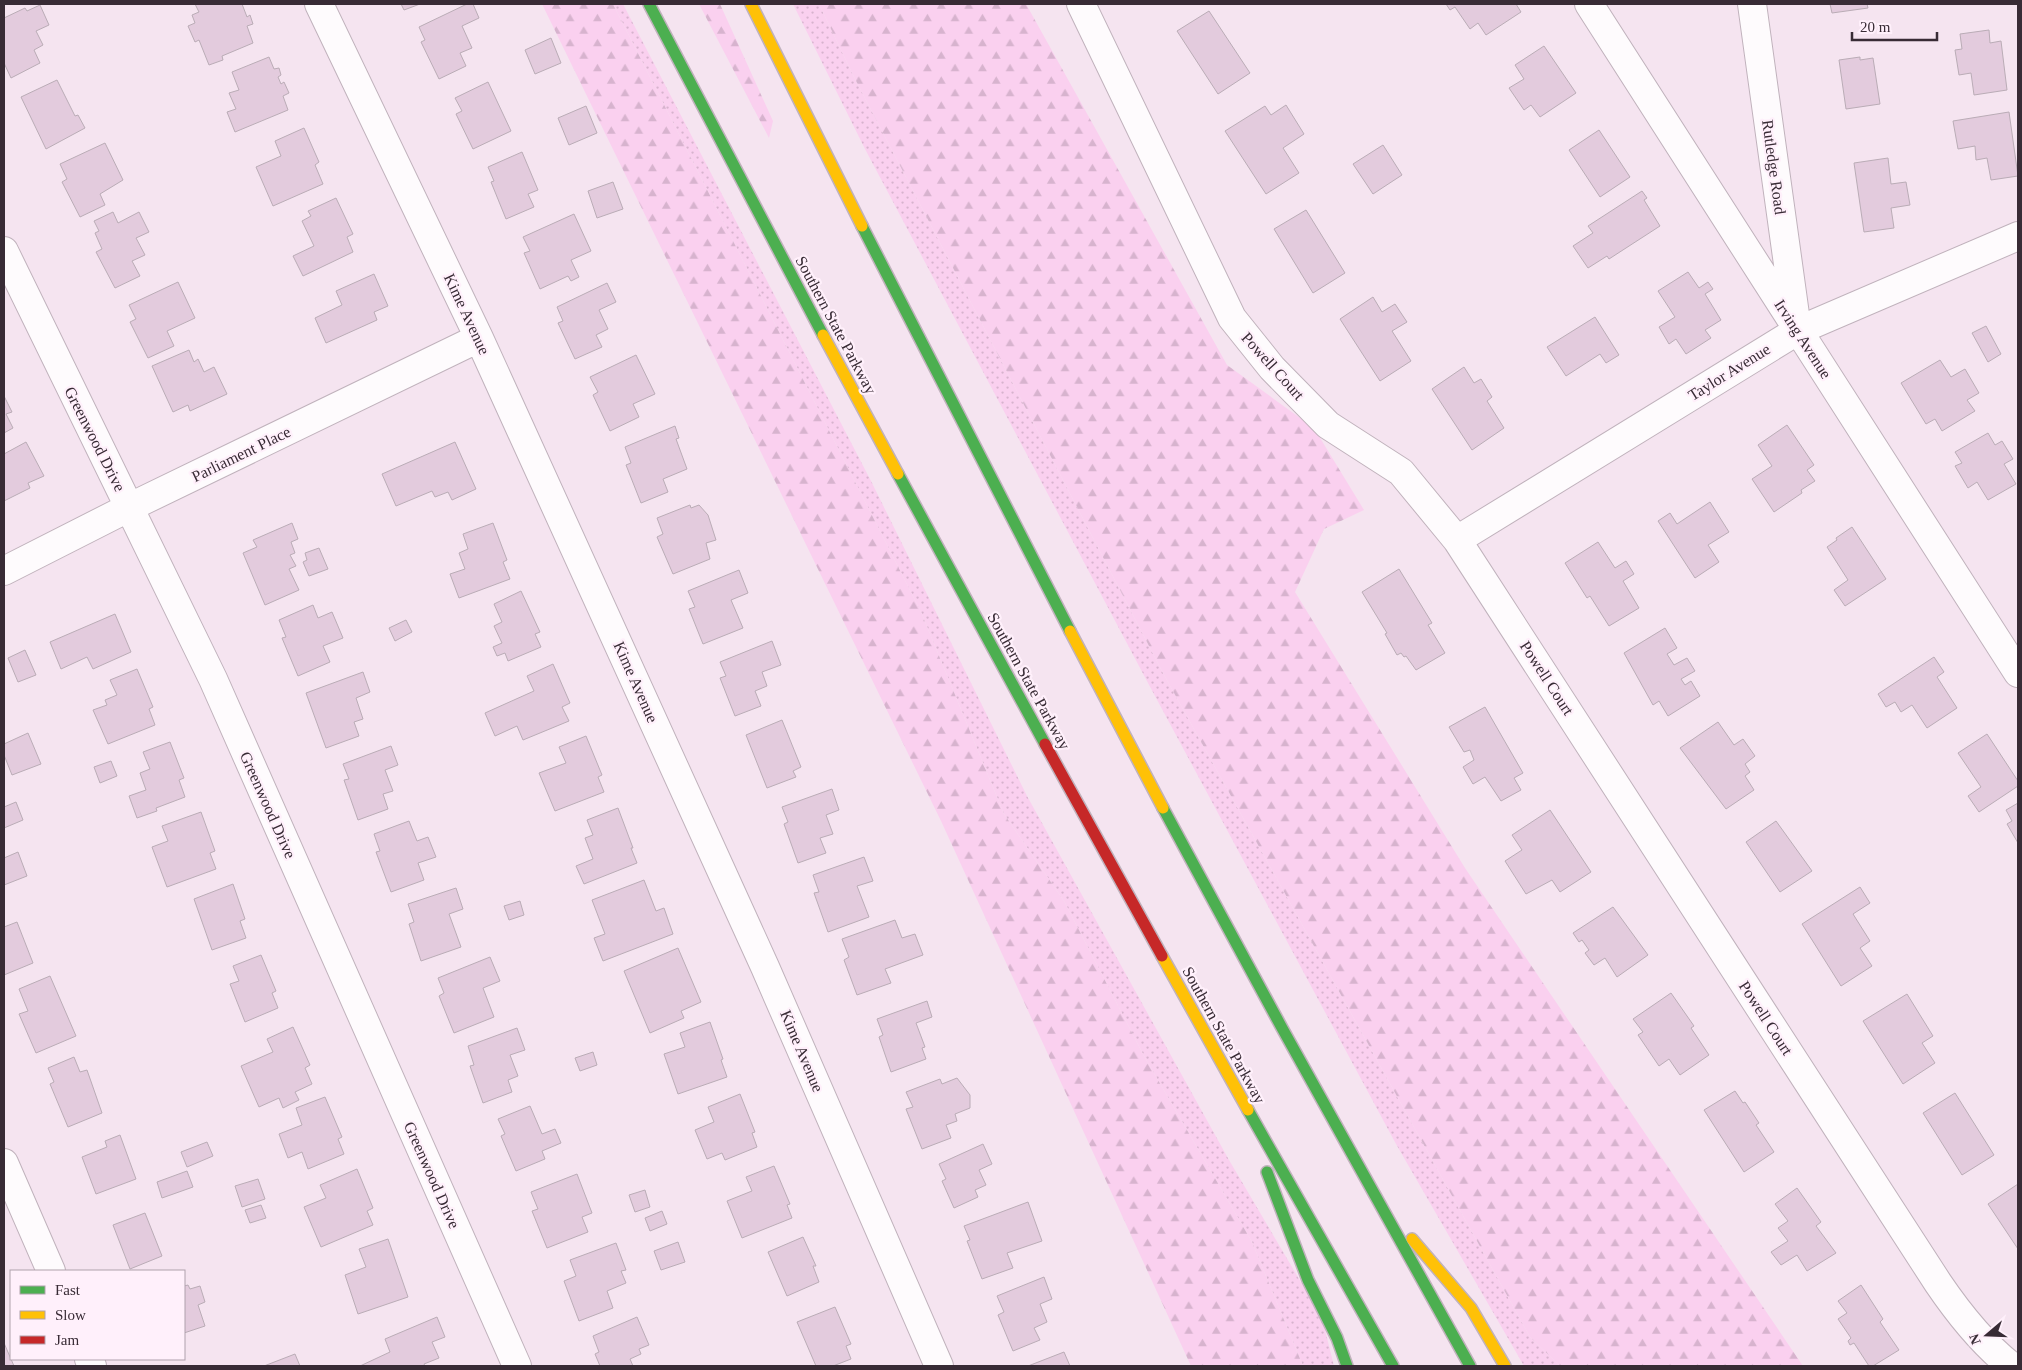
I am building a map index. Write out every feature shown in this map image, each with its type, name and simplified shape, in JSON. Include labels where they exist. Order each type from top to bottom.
[{"type":"highway","name":"Southern State Parkway","points":[[649,4],[738,176],[914,505],[1236,1091],[1393,1366]]},
{"type":"highway","points":[[751,4],[851,205],[1075,643],[1195,868],[1371,1190],[1470,1366]]},
{"type":"highway","points":[[1236,1091],[1308,1280],[1332,1329],[1347,1366]]},
{"type":"highway","points":[[1371,1190],[1471,1308],[1505,1366]]},
{"type":"street","name":"Kime Avenue","points":[[319,4],[479,338],[765,967],[939,1366]]},
{"type":"street","name":"Powell Court","points":[[1081,4],[1232,318],[1272,368],[1328,425],[1401,472],[1457,540],[1932,1275],[1958,1313],[1981,1338],[2012,1366]]},
{"type":"street","name":"Irving Avenue","points":[[1589,4],[2018,673]]},
{"type":"street","name":"Rutledge Road","points":[[1752,4],[1797,330]]},
{"type":"street","name":"Taylor Avenue","points":[[1457,540],[1797,330],[2018,236]]},
{"type":"street","name":"Greenwood Drive","points":[[4,251],[213,679],[517,1366]]},
{"type":"street","name":"Parliament Place","points":[[4,571],[479,338]]},
{"type":"street","points":[[4,1163],[51,1270]]},
{"type":"green space","points":[[542,4],[613,4],[921,612],[1004,814],[1064,901],[1144,1056],[1252,1242],[1303,1366],[1191,1366],[941,821]]},
{"type":"green space","points":[[613,4],[623,4],[871,481],[1027,796],[1229,1160],[1322,1318],[1334,1366],[1303,1366],[1252,1242],[1144,1056],[1064,901],[1004,814],[921,612]]},
{"type":"green space","points":[[699,4],[720,4],[773,121],[769,138]]},
{"type":"green space","points":[[793,4],[819,4],[854,77],[1163,673],[1530,1337],[1560,1366],[1524,1366],[1396,1144],[1148,683],[865,149]]},
{"type":"green space","points":[[819,4],[1026,4],[1227,365],[1314,428],[1364,510],[1324,529],[1295,592],[1465,868],[1803,1366],[1560,1366],[1530,1337],[1163,673],[854,77]]},
{"type":"building","points":[[195,4],[242,4],[247,17],[250,15],[253,24],[247,26],[253,43],[222,56],[223,60],[209,65],[199,40],[195,42],[188,26],[195,23],[192,15],[199,12]]},
{"type":"building","points":[[401,4],[420,4],[404,10]]},
{"type":"building","points":[[467,4],[473,4],[479,18],[462,26],[472,48],[460,53],[466,66],[439,79],[421,42],[425,40],[419,27]]},
{"type":"building","points":[[1446,4],[1516,4],[1521,12],[1486,35],[1478,23],[1470,29],[1455,7],[1450,10]]},
{"type":"building","points":[[1830,4],[1867,4],[1868,8],[1832,13]]},
{"type":"building","points":[[40,5],[49,25],[36,31],[43,45],[34,50],[40,63],[11,78],[4,63],[4,18],[25,8],[27,11]]},
{"type":"building","points":[[1209,11],[1250,73],[1218,94],[1177,31]]},
{"type":"building","points":[[1989,30],[1990,43],[2001,41],[2007,90],[1974,95],[1971,73],[1959,75],[1955,50],[1962,49],[1960,34]]},
{"type":"building","points":[[551,38],[561,63],[535,74],[525,50]]},
{"type":"building","points":[[1544,46],[1576,93],[1540,117],[1531,105],[1524,110],[1509,88],[1524,79],[1515,65]]},
{"type":"building","points":[[269,57],[274,69],[279,68],[281,75],[278,77],[281,84],[284,82],[289,93],[283,96],[288,110],[235,132],[227,112],[236,109],[229,93],[239,90],[232,72]]},
{"type":"building","points":[[1860,57],[1860,60],[1873,58],[1880,104],[1846,109],[1839,60]]},
{"type":"building","points":[[57,80],[75,116],[78,115],[85,128],[46,149],[21,97]]},
{"type":"building","points":[[488,82],[511,131],[473,149],[456,114],[462,111],[455,98]]},
{"type":"building","points":[[1286,105],[1304,134],[1283,148],[1299,173],[1266,194],[1225,131],[1265,106],[1271,115]]},
{"type":"building","points":[[586,106],[597,133],[569,145],[558,118]]},
{"type":"building","points":[[2009,112],[2018,176],[1991,180],[1987,158],[1976,160],[1975,146],[1958,149],[1953,121]]},
{"type":"building","points":[[304,128],[319,162],[315,165],[323,184],[273,206],[256,167],[281,156],[275,141]]},
{"type":"building","points":[[1599,130],[1630,177],[1600,197],[1569,150]]},
{"type":"building","points":[[105,143],[123,180],[100,194],[105,205],[80,217],[62,182],[67,179],[60,164]]},
{"type":"building","points":[[1383,145],[1402,175],[1373,194],[1353,164]]},
{"type":"building","points":[[522,152],[538,190],[528,194],[534,207],[506,219],[491,182],[494,181],[488,167]]},
{"type":"building","points":[[1888,158],[1891,184],[1906,182],[1910,205],[1891,208],[1894,228],[1864,232],[1854,163]]},
{"type":"building","points":[[613,182],[623,209],[597,218],[588,191]]},
{"type":"building","points":[[1642,191],[1647,198],[1644,200],[1660,226],[1609,259],[1607,256],[1588,268],[1573,246],[1593,233],[1588,226]]},
{"type":"building","points":[[336,198],[353,234],[347,237],[353,252],[303,276],[293,256],[314,246],[302,221],[311,216],[308,211]]},
{"type":"building","points":[[1306,210],[1345,273],[1313,293],[1274,229]]},
{"type":"building","points":[[113,212],[118,223],[139,212],[149,232],[136,238],[145,255],[132,261],[140,276],[115,288],[96,252],[102,249],[95,233],[99,231],[94,221]]},
{"type":"building","points":[[574,214],[591,251],[571,260],[579,277],[571,281],[568,276],[540,289],[524,253],[530,251],[523,237]]},
{"type":"building","points":[[1688,272],[1699,288],[1708,282],[1713,289],[1705,294],[1721,320],[1705,330],[1711,338],[1686,354],[1676,339],[1669,344],[1659,327],[1675,317],[1658,291]]},
{"type":"building","points":[[374,274],[388,306],[374,312],[377,320],[326,343],[315,318],[342,305],[336,291]]},
{"type":"building","points":[[178,282],[195,318],[167,331],[174,346],[148,358],[130,322],[136,319],[129,305]]},
{"type":"building","points":[[607,283],[616,302],[599,310],[608,329],[596,335],[602,347],[575,359],[558,323],[563,321],[557,307]]},
{"type":"building","points":[[1373,297],[1382,312],[1395,304],[1407,322],[1392,331],[1411,361],[1380,381],[1340,319]]},
{"type":"building","points":[[1595,317],[1619,355],[1606,363],[1600,354],[1566,376],[1547,347]]},
{"type":"building","points":[[1986,326],[2001,354],[1988,362],[1972,333]]},
{"type":"building","points":[[189,350],[194,362],[198,359],[204,372],[214,367],[227,394],[190,411],[188,405],[173,412],[152,366]]},
{"type":"building","points":[[636,355],[655,394],[633,404],[639,417],[610,431],[593,395],[598,392],[590,377]]},
{"type":"building","points":[[1940,360],[1951,377],[1965,369],[1979,393],[1967,400],[1975,411],[1942,431],[1935,419],[1926,424],[1901,383]]},
{"type":"building","points":[[1464,367],[1474,383],[1481,379],[1492,397],[1487,401],[1504,428],[1472,450],[1432,389]]},
{"type":"building","points":[[4,396],[12,412],[6,414],[13,428],[4,433]]},
{"type":"building","points":[[1787,425],[1814,465],[1807,470],[1815,481],[1801,490],[1802,493],[1774,512],[1752,479],[1772,466],[1758,445]]},
{"type":"building","points":[[675,426],[679,438],[676,439],[687,469],[663,479],[668,492],[641,503],[626,465],[631,463],[625,447]]},
{"type":"building","points":[[1988,433],[1995,445],[2002,441],[2013,459],[2004,464],[2016,484],[1988,500],[1977,482],[1968,488],[1955,466],[1962,463],[1955,452]]},
{"type":"building","points":[[26,442],[44,476],[28,483],[30,488],[4,501],[4,454]]},
{"type":"building","points":[[455,442],[476,489],[452,500],[448,492],[435,497],[432,491],[396,506],[382,474]]},
{"type":"building","points":[[1710,502],[1729,532],[1708,545],[1719,562],[1695,578],[1658,521],[1670,513],[1677,524]]},
{"type":"building","points":[[690,505],[691,508],[699,505],[708,515],[716,540],[706,543],[710,559],[673,574],[657,537],[663,534],[657,518]]},
{"type":"building","points":[[292,523],[298,539],[291,542],[295,553],[290,555],[296,566],[289,569],[299,590],[265,605],[243,553],[257,547],[253,540]]},
{"type":"building","points":[[493,523],[507,560],[503,562],[510,579],[459,598],[450,574],[465,569],[459,553],[468,549],[463,534]]},
{"type":"building","points":[[1852,527],[1886,579],[1845,606],[1834,590],[1848,580],[1827,547]]},
{"type":"building","points":[[1598,542],[1615,568],[1626,561],[1634,574],[1623,581],[1639,608],[1609,626],[1590,596],[1587,598],[1565,563]]},
{"type":"building","points":[[319,548],[328,569],[309,576],[303,562],[307,560],[305,553]]},
{"type":"building","points":[[1399,569],[1432,623],[1428,625],[1445,653],[1416,670],[1406,656],[1404,657],[1401,653],[1397,655],[1385,634],[1387,633],[1362,592]]},
{"type":"building","points":[[739,570],[748,593],[731,600],[743,628],[703,644],[689,609],[695,607],[688,591]]},
{"type":"building","points":[[521,591],[540,632],[535,634],[541,647],[508,661],[505,653],[497,656],[493,647],[502,643],[494,626],[502,622],[494,604]]},
{"type":"building","points":[[313,605],[318,618],[332,612],[343,638],[323,646],[330,662],[298,676],[282,638],[286,637],[279,620]]},
{"type":"building","points":[[115,614],[131,652],[93,669],[87,657],[61,669],[50,642]]},
{"type":"building","points":[[406,620],[412,632],[395,641],[389,628]]},
{"type":"building","points":[[1665,628],[1677,648],[1667,654],[1674,665],[1687,658],[1695,671],[1681,679],[1685,685],[1691,681],[1700,696],[1668,716],[1659,701],[1653,705],[1624,653]]},
{"type":"building","points":[[772,641],[781,665],[762,672],[767,686],[755,691],[761,706],[735,716],[720,678],[726,676],[720,662]]},
{"type":"building","points":[[25,650],[36,675],[18,682],[8,658]]},
{"type":"building","points":[[1934,657],[1944,672],[1937,677],[1957,708],[1927,728],[1912,705],[1901,712],[1895,702],[1886,707],[1878,694]]},
{"type":"building","points":[[553,664],[570,703],[562,707],[569,721],[523,740],[517,726],[495,736],[485,713],[534,691],[527,676]]},
{"type":"building","points":[[137,669],[153,707],[149,709],[155,725],[108,744],[93,710],[107,705],[105,700],[117,695],[110,680]]},
{"type":"building","points":[[363,672],[370,692],[356,698],[363,719],[354,722],[359,736],[326,748],[306,693]]},
{"type":"building","points":[[1485,707],[1523,773],[1514,778],[1521,790],[1501,801],[1485,777],[1473,784],[1463,767],[1474,760],[1470,750],[1464,752],[1449,727]]},
{"type":"building","points":[[782,720],[801,767],[793,771],[796,777],[767,788],[746,735]]},
{"type":"building","points":[[1718,722],[1734,745],[1743,739],[1755,756],[1745,764],[1750,772],[1745,776],[1754,790],[1726,809],[1680,748]]},
{"type":"building","points":[[28,733],[41,764],[12,775],[4,755],[4,744]]},
{"type":"building","points":[[1987,734],[2018,781],[2018,786],[1979,812],[1968,796],[1981,787],[1958,753]]},
{"type":"building","points":[[586,736],[602,775],[598,777],[604,792],[555,811],[539,773],[566,763],[559,747]]},
{"type":"building","points":[[170,742],[184,778],[179,780],[185,797],[156,808],[157,811],[137,818],[129,796],[146,790],[140,773],[150,769],[143,752]]},
{"type":"building","points":[[391,746],[398,765],[385,770],[393,791],[383,794],[388,809],[358,820],[344,780],[349,779],[343,764]]},
{"type":"building","points":[[111,761],[117,776],[100,783],[94,767]]},
{"type":"building","points":[[832,789],[839,810],[826,815],[833,834],[820,838],[826,853],[798,863],[784,824],[788,822],[782,807]]},
{"type":"building","points":[[16,802],[23,820],[4,828],[4,807]]},
{"type":"building","points":[[2018,803],[2018,843],[2007,824],[2012,821],[2006,810]]},
{"type":"building","points":[[618,808],[637,863],[584,884],[576,866],[593,859],[585,838],[593,835],[587,820]]},
{"type":"building","points":[[1550,810],[1591,872],[1560,892],[1552,880],[1526,894],[1505,861],[1522,850],[1512,835]]},
{"type":"building","points":[[201,812],[215,851],[210,853],[216,869],[167,887],[152,847],[168,841],[162,826]]},
{"type":"building","points":[[409,821],[417,841],[428,837],[436,857],[418,863],[424,880],[391,892],[376,852],[380,851],[374,834]]},
{"type":"building","points":[[1776,821],[1812,871],[1780,892],[1746,842]]},
{"type":"building","points":[[18,852],[27,876],[4,885],[4,858]]},
{"type":"building","points":[[864,857],[873,881],[857,886],[869,917],[828,932],[814,893],[819,892],[813,875]]},
{"type":"building","points":[[644,880],[656,911],[664,908],[673,934],[603,961],[594,938],[605,934],[592,900]]},
{"type":"building","points":[[233,884],[245,919],[240,921],[246,938],[212,950],[194,899]]},
{"type":"building","points":[[1860,887],[1870,903],[1853,914],[1870,941],[1860,948],[1872,966],[1841,986],[1802,924]]},
{"type":"building","points":[[456,888],[463,909],[449,914],[461,947],[421,961],[409,924],[414,922],[408,904]]},
{"type":"building","points":[[520,901],[524,915],[509,920],[504,906]]},
{"type":"building","points":[[1613,907],[1648,955],[1617,977],[1605,958],[1594,965],[1585,953],[1589,950],[1582,940],[1579,942],[1573,933]]},
{"type":"building","points":[[895,920],[902,938],[915,934],[923,955],[885,969],[891,983],[857,995],[844,960],[849,957],[842,939]]},
{"type":"building","points":[[17,922],[33,963],[4,975],[4,927]]},
{"type":"building","points":[[678,948],[701,1002],[681,1011],[684,1018],[650,1033],[624,971]]},
{"type":"building","points":[[261,955],[276,991],[272,993],[278,1008],[245,1022],[230,984],[239,981],[233,966]]},
{"type":"building","points":[[490,957],[500,981],[483,988],[494,1017],[454,1033],[439,996],[444,993],[438,978]]},
{"type":"building","points":[[50,976],[76,1036],[36,1053],[19,1014],[28,1011],[19,989]]},
{"type":"building","points":[[1671,993],[1694,1026],[1691,1028],[1709,1055],[1680,1075],[1669,1059],[1659,1066],[1638,1035],[1643,1032],[1633,1019]]},
{"type":"building","points":[[1907,994],[1933,1036],[1922,1043],[1935,1063],[1903,1084],[1863,1021]]},
{"type":"building","points":[[927,1001],[932,1017],[916,1023],[925,1047],[922,1048],[926,1059],[891,1072],[879,1037],[883,1035],[877,1019]]},
{"type":"building","points":[[710,1022],[727,1077],[678,1094],[664,1054],[685,1047],[680,1033]]},
{"type":"building","points":[[293,1027],[310,1065],[305,1068],[312,1084],[295,1092],[299,1100],[283,1108],[279,1098],[259,1107],[241,1066],[273,1052],[267,1039]]},
{"type":"building","points":[[517,1028],[525,1050],[510,1055],[518,1076],[508,1080],[512,1092],[483,1103],[470,1066],[474,1065],[468,1046]]},
{"type":"building","points":[[593,1052],[597,1065],[580,1071],[575,1058]]},
{"type":"building","points":[[74,1057],[80,1072],[87,1070],[102,1113],[68,1127],[50,1084],[54,1082],[48,1068]]},
{"type":"building","points":[[957,1078],[970,1095],[970,1108],[955,1114],[957,1121],[946,1125],[951,1138],[922,1149],[906,1109],[913,1107],[906,1092],[940,1079],[942,1084]]},
{"type":"building","points":[[1735,1091],[1759,1123],[1756,1125],[1774,1152],[1744,1172],[1704,1110]]},
{"type":"building","points":[[1955,1093],[1994,1155],[1962,1175],[1923,1113]]},
{"type":"building","points":[[740,1094],[755,1132],[752,1133],[757,1147],[725,1160],[722,1153],[707,1159],[695,1130],[714,1122],[708,1107]]},
{"type":"building","points":[[325,1097],[342,1137],[338,1139],[344,1154],[308,1169],[302,1152],[288,1158],[279,1134],[302,1125],[296,1108]]},
{"type":"building","points":[[530,1106],[542,1134],[555,1129],[561,1143],[542,1151],[545,1159],[516,1171],[501,1136],[505,1134],[498,1119]]},
{"type":"building","points":[[120,1135],[136,1179],[96,1194],[82,1157],[107,1147],[105,1141]]},
{"type":"building","points":[[207,1142],[213,1156],[187,1167],[181,1152]]},
{"type":"building","points":[[983,1144],[992,1164],[979,1170],[986,1185],[975,1190],[978,1197],[954,1208],[942,1181],[946,1179],[939,1164]]},
{"type":"building","points":[[774,1166],[790,1204],[787,1205],[792,1218],[742,1238],[727,1201],[752,1191],[746,1177]]},
{"type":"building","points":[[357,1169],[373,1208],[367,1211],[373,1225],[321,1247],[304,1207],[326,1198],[320,1185]]},
{"type":"building","points":[[187,1171],[193,1187],[162,1198],[157,1182]]},
{"type":"building","points":[[577,1174],[592,1213],[582,1217],[588,1232],[547,1248],[532,1211],[538,1209],[531,1192]]},
{"type":"building","points":[[258,1179],[265,1199],[242,1207],[235,1186]]},
{"type":"building","points":[[2018,1184],[2018,1249],[1988,1204]]},
{"type":"building","points":[[1797,1188],[1821,1222],[1816,1226],[1836,1253],[1807,1271],[1797,1255],[1781,1265],[1771,1252],[1788,1241],[1778,1228],[1788,1221],[1775,1204]]},
{"type":"building","points":[[645,1190],[650,1207],[635,1212],[629,1195]]},
{"type":"building","points":[[1028,1202],[1042,1241],[1007,1253],[1013,1268],[982,1279],[967,1241],[970,1240],[964,1226]]},
{"type":"building","points":[[261,1205],[266,1218],[250,1223],[245,1210]]},
{"type":"building","points":[[662,1211],[667,1224],[650,1231],[645,1218]]},
{"type":"building","points":[[145,1213],[162,1256],[130,1269],[113,1225]]},
{"type":"building","points":[[803,1237],[816,1266],[813,1266],[819,1282],[787,1296],[768,1252]]},
{"type":"building","points":[[388,1239],[408,1297],[358,1314],[345,1275],[366,1267],[359,1249]]},
{"type":"building","points":[[678,1242],[685,1262],[661,1270],[654,1251]]},
{"type":"building","points":[[616,1243],[626,1270],[621,1271],[626,1283],[607,1291],[613,1308],[579,1321],[564,1281],[576,1276],[570,1260]]},
{"type":"building","points":[[1044,1277],[1052,1299],[1040,1304],[1047,1322],[1034,1328],[1040,1340],[1013,1351],[998,1315],[1004,1312],[997,1296]]},
{"type":"building","points":[[188,1285],[190,1289],[200,1286],[205,1302],[198,1305],[205,1326],[185,1333],[185,1286]]},
{"type":"building","points":[[1861,1285],[1883,1319],[1880,1322],[1899,1350],[1873,1366],[1869,1366],[1854,1343],[1850,1345],[1848,1341],[1851,1338],[1838,1319],[1847,1313],[1838,1301]]},
{"type":"building","points":[[835,1307],[851,1344],[846,1346],[851,1359],[833,1366],[816,1366],[797,1322]]},
{"type":"building","points":[[437,1317],[445,1337],[432,1342],[439,1358],[424,1364],[425,1366],[360,1366],[390,1352],[385,1339]]},
{"type":"building","points":[[637,1317],[649,1345],[639,1349],[641,1354],[630,1359],[633,1366],[600,1366],[595,1354],[599,1352],[593,1336]]},
{"type":"building","points":[[4,1343],[14,1366],[4,1366]]},
{"type":"building","points":[[1064,1352],[1070,1366],[1028,1366]]},
{"type":"building","points":[[295,1354],[300,1366],[264,1366]]},
{"type":"traffic: fast","points":[[649,4],[823,335]]},
{"type":"traffic: fast","points":[[862,226],[1070,631]]},
{"type":"traffic: fast","points":[[898,474],[1045,744]]},
{"type":"traffic: fast","points":[[1163,808],[1282,1028],[1470,1366]]},
{"type":"traffic: fast","points":[[1248,1110],[1393,1366]]},
{"type":"traffic: fast","points":[[1267,1172],[1308,1280],[1337,1338],[1347,1366]]},
{"type":"traffic: slow","points":[[751,4],[862,226]]},
{"type":"traffic: slow","points":[[823,335],[898,474]]},
{"type":"traffic: slow","points":[[1070,631],[1163,808]]},
{"type":"traffic: slow","points":[[1162,956],[1248,1110]]},
{"type":"traffic: slow","points":[[1412,1239],[1471,1308],[1505,1366]]},
{"type":"traffic: jam","points":[[1045,744],[1162,956]]}]
